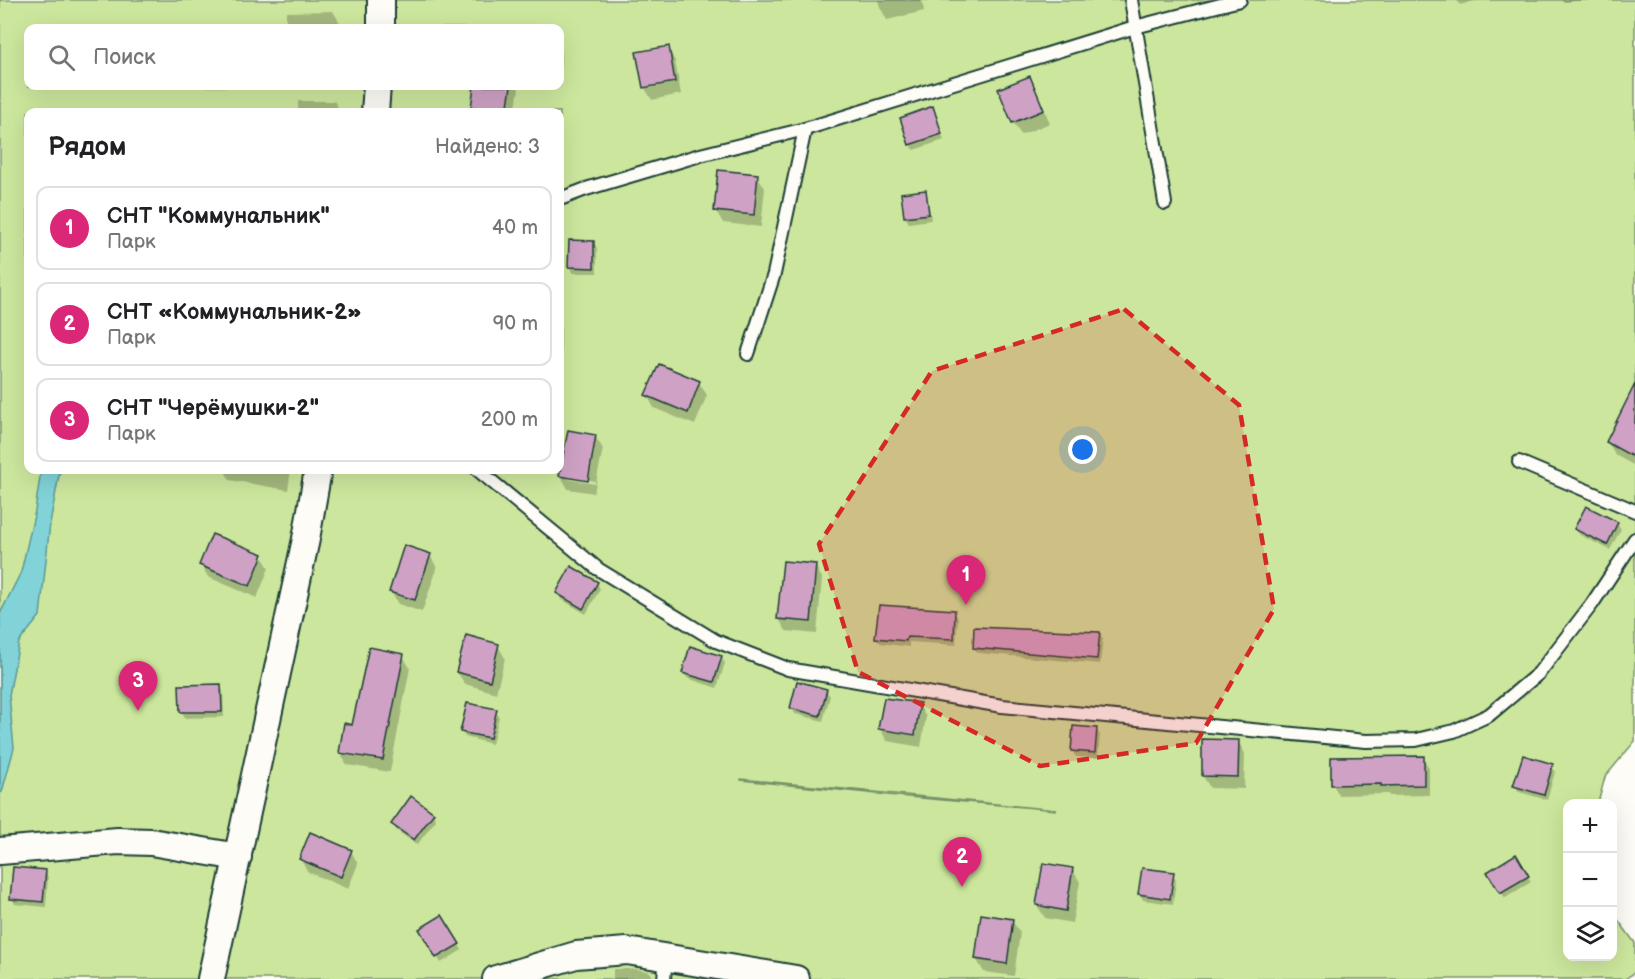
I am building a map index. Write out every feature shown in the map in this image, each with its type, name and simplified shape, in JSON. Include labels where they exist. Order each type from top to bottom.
[{"type":"street","points":[[381,0],[381,24]]},
{"type":"street","points":[[375,108],[377,90]]},
{"type":"street","points":[[212,979],[306,539],[317,474]]},
{"type":"street","points":[[0,851],[118,841],[151,842],[238,857]]},
{"type":"street","points":[[496,979],[576,955],[627,951],[665,968],[796,979]]},
{"type":"lane","points":[[1131,0],[1165,203]]},
{"type":"lane","points":[[564,197],[700,155],[805,129],[1135,27],[1240,0]]},
{"type":"lane","points":[[748,354],[774,274],[805,129]]},
{"type":"lane","points":[[1519,462],[1635,511]]},
{"type":"lane","points":[[483,474],[598,569],[716,641],[788,669],[1002,706],[1366,741],[1416,740],[1454,731],[1489,715],[1539,673],[1592,604],[1635,539]]},
{"type":"highlighted area","points":[[1124,309],[1239,405],[1274,609],[1196,743],[1040,766],[858,672],[819,544],[932,371]]},
{"type":"green space","points":[[0,0],[1635,0],[1635,741],[1605,777],[1599,799],[1563,799],[1563,961],[1617,961],[1617,918],[1635,943],[1635,972],[1625,979],[0,979]],"holes":[[[741,779],[1057,810],[897,796]]]},
{"type":"water","points":[[40,474],[59,474],[50,523],[40,616],[19,642],[9,695],[14,748],[0,793],[0,614],[21,572],[35,511]]},
{"type":"building","points":[[669,46],[675,82],[643,88],[636,52]]},
{"type":"building","points":[[1030,76],[1044,110],[1012,123],[998,89]]},
{"type":"building","points":[[473,90],[510,90],[508,108],[471,108]]},
{"type":"building","points":[[933,106],[942,134],[909,145],[900,118]]},
{"type":"building","points":[[718,170],[758,174],[754,215],[714,211]]},
{"type":"building","points":[[926,190],[929,214],[904,217],[901,193]]},
{"type":"building","points":[[569,240],[594,241],[594,268],[568,267]]},
{"type":"building","points":[[659,364],[700,381],[688,413],[645,395]]},
{"type":"building","points":[[1635,384],[1635,458],[1606,442]]},
{"type":"building","points":[[568,430],[596,435],[588,481],[559,476],[564,474],[564,450]]},
{"type":"building","points":[[1586,506],[1618,522],[1607,545],[1574,529]]},
{"type":"building","points":[[212,534],[263,554],[250,586],[199,565]]},
{"type":"building","points":[[404,545],[431,554],[415,600],[389,592]]},
{"type":"building","points":[[783,561],[816,564],[811,622],[777,619]]},
{"type":"building","points":[[571,566],[598,582],[583,609],[556,593]]},
{"type":"building","points":[[879,605],[955,610],[954,639],[907,637],[906,641],[875,638]]},
{"type":"building","points":[[974,627],[1100,632],[1097,659],[973,648]]},
{"type":"building","points":[[466,635],[499,644],[490,681],[456,672]]},
{"type":"building","points":[[690,646],[722,656],[714,682],[682,673]]},
{"type":"building","points":[[369,647],[404,654],[383,760],[339,753],[344,723],[352,725]]},
{"type":"building","points":[[797,681],[827,689],[820,716],[790,708]]},
{"type":"building","points":[[221,684],[222,712],[180,712],[179,685]]},
{"type":"building","points":[[884,698],[920,703],[915,735],[878,729]]},
{"type":"building","points":[[467,703],[497,709],[490,738],[460,732]]},
{"type":"building","points":[[1073,726],[1097,728],[1095,753],[1071,751]]},
{"type":"building","points":[[1202,739],[1239,740],[1238,777],[1202,776]]},
{"type":"building","points":[[1523,755],[1553,764],[1544,795],[1513,786]]},
{"type":"building","points":[[1424,756],[1424,785],[1331,785],[1331,757]]},
{"type":"building","points":[[411,796],[434,813],[414,840],[391,824]]},
{"type":"building","points":[[310,832],[352,850],[341,877],[299,859]]},
{"type":"building","points":[[1516,854],[1529,876],[1500,893],[1487,872]]},
{"type":"building","points":[[1043,863],[1073,868],[1066,911],[1036,905]]},
{"type":"building","points":[[13,867],[46,870],[43,902],[10,899]]},
{"type":"building","points":[[1142,868],[1174,872],[1170,899],[1138,894]]},
{"type":"building","points":[[981,914],[1013,919],[1007,964],[975,959]]},
{"type":"building","points":[[442,915],[460,944],[436,958],[419,929]]},
{"type":"place","name":"СНТ \"Коммунальник\"","points":[[966,605]]},
{"type":"place","name":"СНТ \"Черёмушки-2\"","points":[[138,711]]},
{"type":"place","name":"СНТ «Коммунальник-2»","points":[[962,887]]}]
